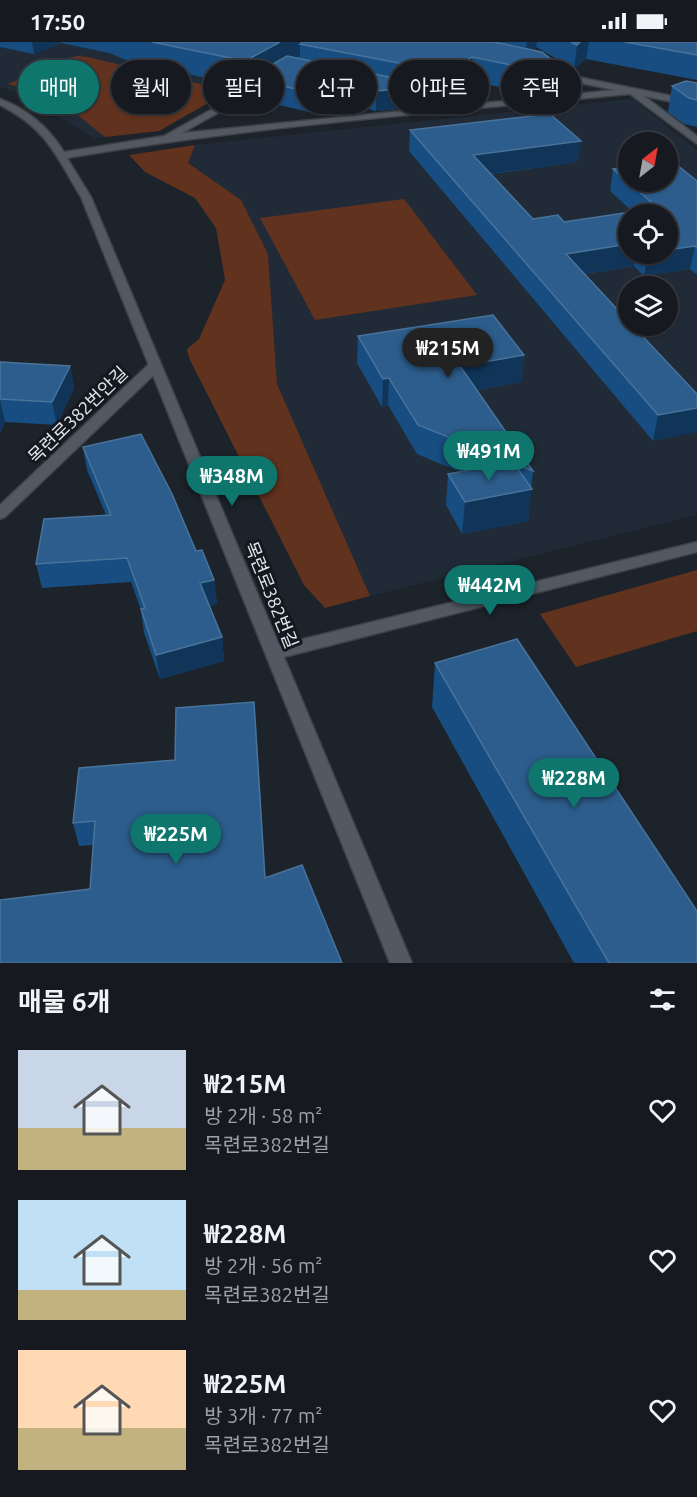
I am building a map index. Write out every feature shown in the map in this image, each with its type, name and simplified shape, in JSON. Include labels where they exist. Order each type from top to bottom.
[{"type":"street","points":[[581,81],[697,104]]},
{"type":"street","points":[[489,105],[632,91],[697,141]]},
{"type":"street","name":"목련로382번길","points":[[0,102],[24,114],[48,134],[86,197],[401,963]]},
{"type":"street","points":[[166,138],[209,114]]},
{"type":"street","points":[[60,156],[166,138],[399,114]]},
{"type":"street","name":"목련로382번안길","points":[[0,514],[155,366]]},
{"type":"street","points":[[274,653],[697,547]]},
{"type":"shaded area","points":[[0,42],[315,42],[283,60],[203,60],[203,106],[191,113],[191,60],[111,60],[111,114],[189,114],[159,131],[94,138],[55,114],[99,114],[99,60],[18,60],[18,93],[0,87]]},
{"type":"shaded area","points":[[88,57],[111,63],[111,114],[189,114],[159,131],[105,137],[76,114],[99,114],[99,60],[63,60]]},
{"type":"shaded area","points":[[18,80],[18,87],[8,84]]},
{"type":"shaded area","points":[[191,82],[203,85],[203,106],[191,113]]},
{"type":"shaded area","points":[[633,99],[674,132],[618,132],[618,192],[678,192],[678,135],[697,150],[697,515],[370,596],[277,384],[268,254],[187,163],[195,145],[501,113],[581,114],[581,104]]},
{"type":"shaded area","points":[[195,145],[188,163],[241,200],[268,254],[277,384],[370,596],[325,608],[304,585],[189,358],[187,349],[199,339],[225,280],[216,228],[195,198],[145,172],[129,155]]},
{"type":"shaded area","points":[[404,199],[477,295],[315,320],[260,218]]},
{"type":"shaded area","points":[[697,570],[697,631],[576,667],[540,614]]},
{"type":"building","points":[[152,42],[280,42],[247,60]]},
{"type":"building","points":[[303,42],[494,42],[542,52],[552,60],[501,60],[501,63],[472,57],[468,60],[389,61],[300,44]]},
{"type":"building","points":[[625,42],[697,42],[697,55]]},
{"type":"building","points":[[287,56],[306,60],[296,60],[296,89],[284,86],[284,60],[280,60]]},
{"type":"building","points":[[377,74],[389,77],[389,90],[377,91]]},
{"type":"building","points":[[686,81],[697,83],[697,100],[689,98],[672,86]]},
{"type":"building","points":[[550,114],[581,141],[473,155],[533,219],[558,215],[564,222],[618,214],[618,246],[566,254],[618,310],[618,336],[642,336],[697,394],[697,408],[658,415],[410,130]]},
{"type":"building","points":[[678,166],[697,181],[697,248],[695,246],[678,249],[678,204],[653,204],[640,192],[678,192]]},
{"type":"building","points":[[493,315],[524,355],[460,366],[533,471],[418,425],[389,378],[383,379],[358,336]]},
{"type":"building","points":[[0,362],[70,366],[52,402],[0,399]]},
{"type":"building","points":[[141,434],[172,494],[196,551],[202,550],[214,580],[200,583],[222,637],[156,655],[141,609],[145,608],[127,558],[36,564],[44,519],[111,515],[83,447]]},
{"type":"building","points":[[513,462],[532,489],[465,502],[448,474]]},
{"type":"building","points":[[517,639],[697,911],[697,963],[609,963],[435,663]]},
{"type":"building","points":[[254,702],[265,878],[302,865],[342,963],[0,963],[0,900],[90,889],[95,821],[73,823],[79,768],[175,760],[176,708]]}]
